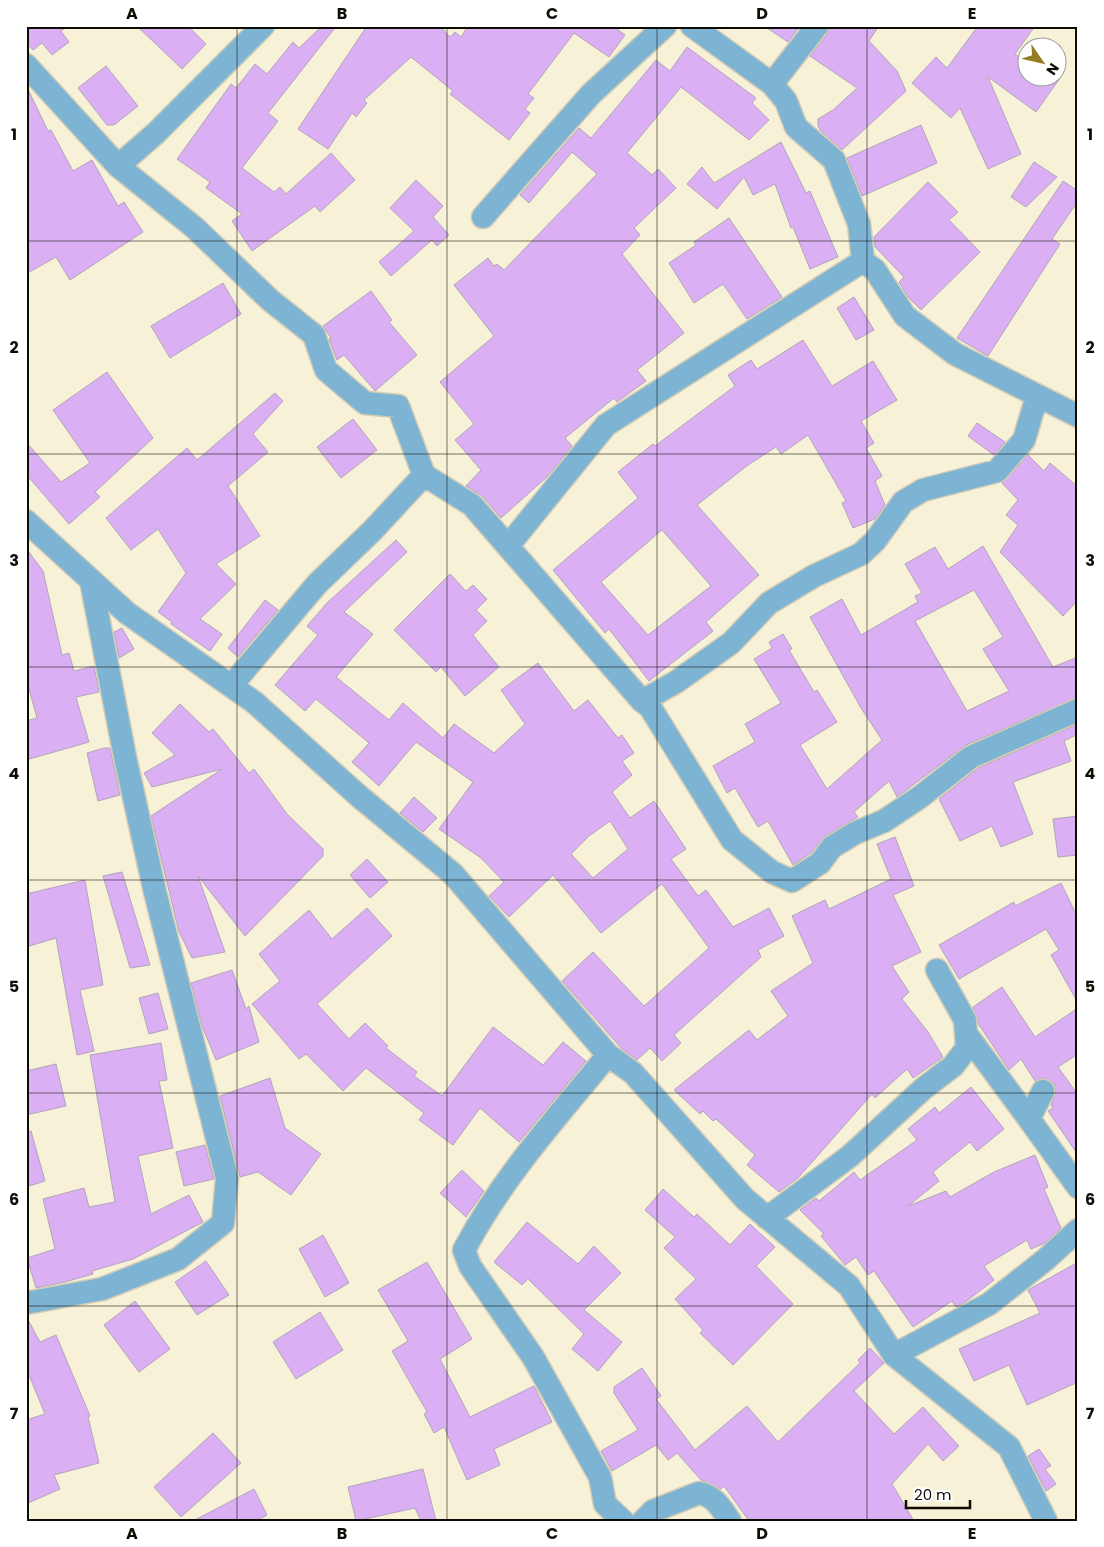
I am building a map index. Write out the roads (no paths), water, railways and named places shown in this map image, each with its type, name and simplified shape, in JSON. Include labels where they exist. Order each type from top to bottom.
[{"type":"street","points":[[118,166],[156,133],[263,26]]},
{"type":"street","points":[[483,217],[591,94],[665,26]]},
{"type":"street","points":[[692,26],[772,84],[786,101],[796,127],[834,160],[859,224],[863,261],[875,270],[905,316],[955,354],[1078,416]]},
{"type":"street","points":[[772,84],[817,26]]},
{"type":"street","points":[[26,65],[118,166],[195,228],[270,300],[314,334],[326,370],[365,403],[398,406],[424,475],[472,504],[642,701],[650,707],[732,840],[772,872],[792,881],[820,863],[832,847],[855,833],[891,816],[920,797],[971,757],[1078,710]]},
{"type":"street","points":[[508,546],[606,425],[863,261]]},
{"type":"street","points":[[642,701],[676,682],[731,644],[769,603],[814,576],[862,554],[875,542],[904,502],[923,490],[997,471],[1024,440],[1037,396]]},
{"type":"street","points":[[231,686],[317,584],[424,475]]},
{"type":"street","points":[[26,521],[126,613],[254,702],[360,797],[453,874],[608,1055],[633,1073],[745,1199],[849,1286],[894,1355],[1009,1448],[1046,1521]]},
{"type":"street","points":[[26,1303],[111,1286],[178,1259],[223,1223],[227,1178],[155,892],[125,756],[91,581]]},
{"type":"street","points":[[767,1218],[850,1156],[924,1088],[953,1066],[967,1048],[965,1020],[937,970]]},
{"type":"street","points":[[967,1035],[1078,1187]]},
{"type":"street","points":[[608,1055],[508,1177],[464,1250],[470,1266],[533,1357],[562,1408],[600,1477],[605,1504],[623,1521]]},
{"type":"street","points":[[1030,1119],[1044,1091]]},
{"type":"street","points":[[894,1355],[989,1304],[1078,1230]]},
{"type":"street","points":[[643,1521],[653,1511],[699,1493],[707,1494],[717,1502],[730,1521]]}]
